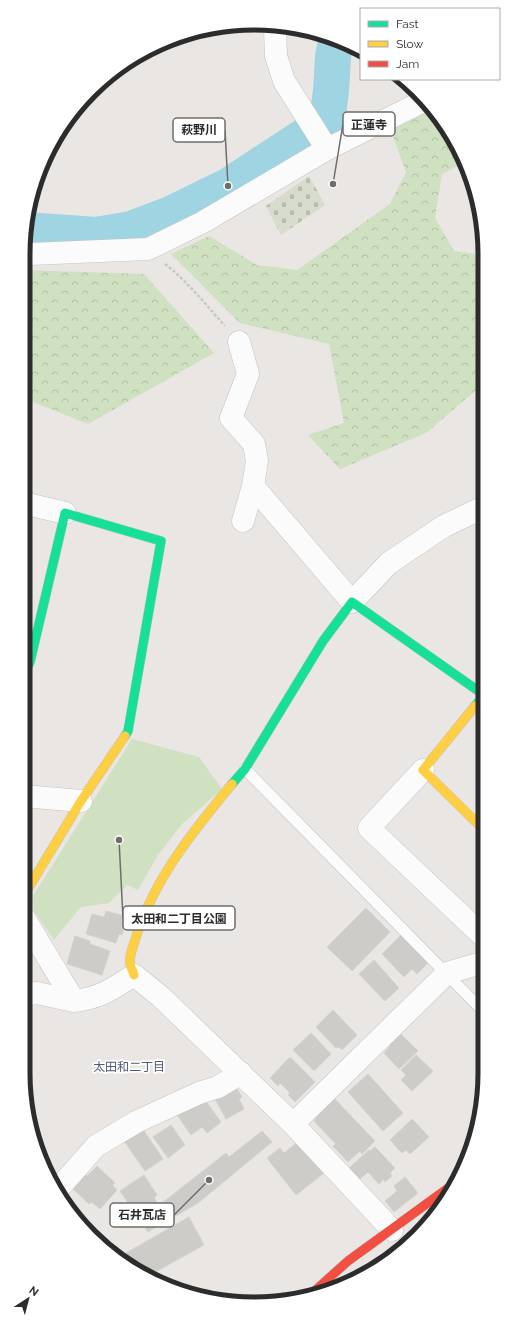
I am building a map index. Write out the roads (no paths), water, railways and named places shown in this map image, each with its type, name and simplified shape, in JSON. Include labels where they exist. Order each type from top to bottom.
[{"type":"street","points":[[275,31],[276,56],[284,81],[327,149]]},
{"type":"street","points":[[30,254],[148,249],[203,222],[327,149],[419,103]]},
{"type":"street","points":[[239,342],[248,374],[231,418],[254,444],[257,461],[253,486],[243,521]]},
{"type":"street","points":[[253,486],[352,602],[478,691]]},
{"type":"street","points":[[30,505],[161,541],[128,732],[82,801],[30,886]]},
{"type":"street","points":[[392,1230],[293,1124],[161,997],[134,975],[130,964],[131,953],[143,915],[168,868],[213,807],[245,769],[323,641],[352,602],[389,563],[444,526],[478,510]]},
{"type":"street","points":[[30,662],[64,513]]},
{"type":"street","points":[[478,702],[422,770],[369,828],[478,931]]},
{"type":"street","points":[[422,770],[478,824]]},
{"type":"street","points":[[30,797],[82,801]]},
{"type":"street","points":[[30,928],[74,1001]]},
{"type":"street","points":[[293,1124],[447,974],[478,964]]},
{"type":"street","points":[[30,994],[37,993],[74,1001],[89,999],[107,992],[134,975]]},
{"type":"street","points":[[61,1186],[96,1146],[136,1122],[199,1093],[218,1087],[241,1073]]},
{"type":"street","points":[[319,1287],[348,1261],[444,1191]]},
{"type":"lane","points":[[245,769],[478,1006]]},
{"type":"waterway","points":[[31,230],[96,235],[131,229],[173,213],[228,186],[327,121],[335,45]]},
{"type":"place","name":"正蓮寺","points":[[333,184]]},
{"type":"place","name":"萩野川","points":[[228,186]]},
{"type":"place","name":"太田和二丁目公園","points":[[119,840]]},
{"type":"place","name":"石井瓦店","points":[[209,1180]]},
{"type":"district","name":"太田和二丁目","points":[[129,1067]]}]
